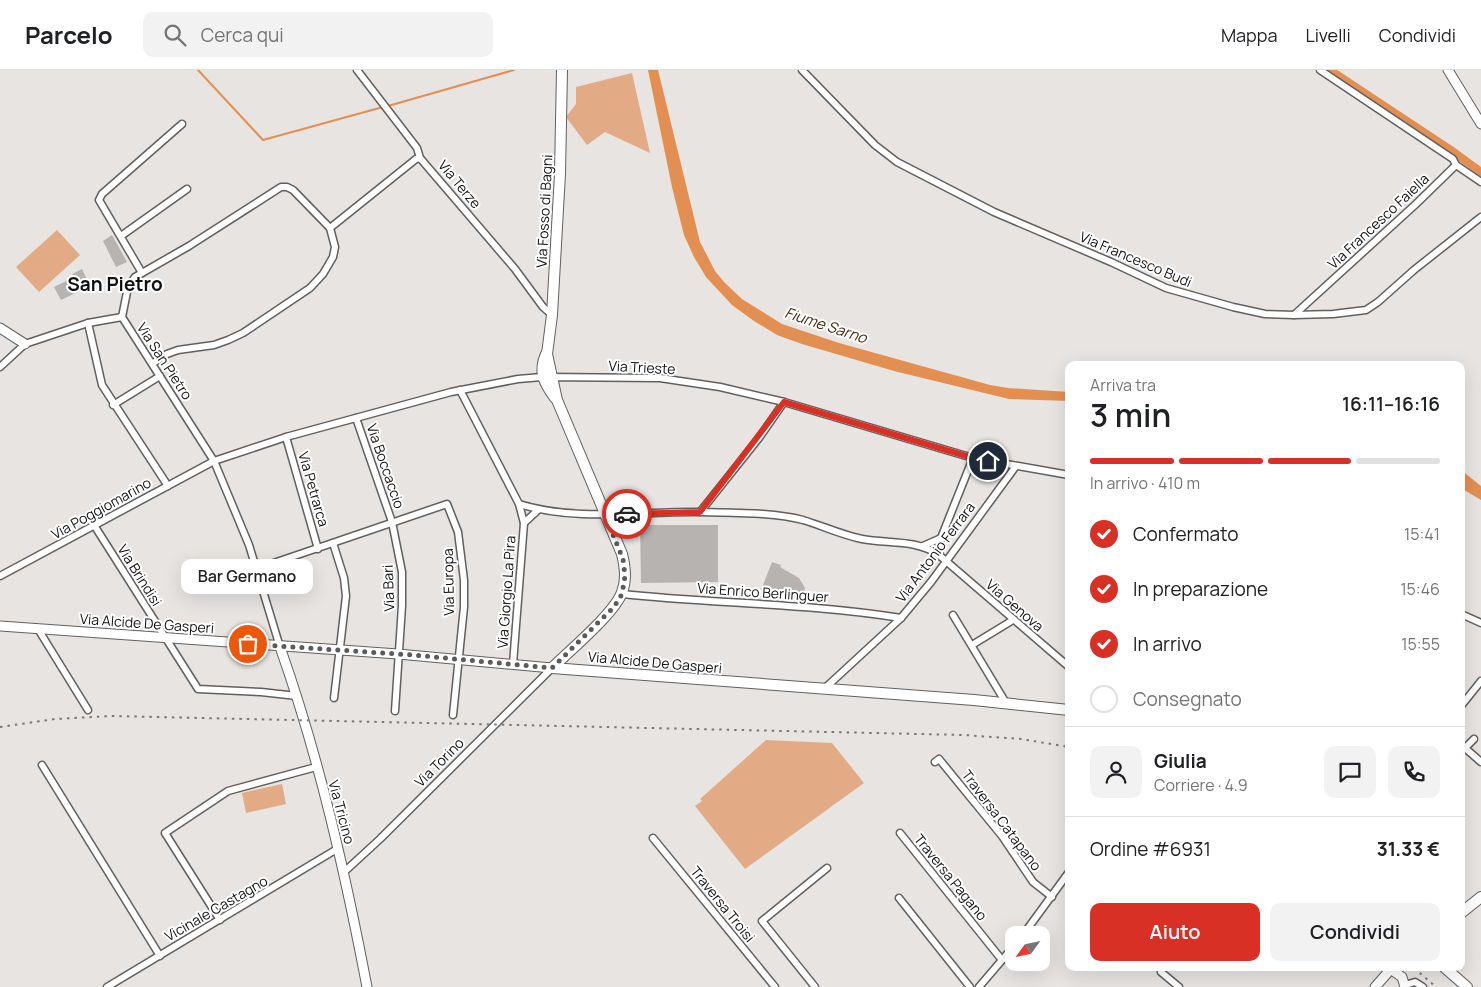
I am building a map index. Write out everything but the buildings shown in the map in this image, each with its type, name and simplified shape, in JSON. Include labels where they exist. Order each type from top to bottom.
[{"type":"main road","name":"Via Fosso di Bagni","points":[[547,377],[560,174],[562,70]]},
{"type":"main road","points":[[1448,70],[1481,124]]},
{"type":"main road","points":[[0,328],[25,344]]},
{"type":"main road","points":[[547,377],[623,559],[625,576],[622,594],[614,607],[552,668]]},
{"type":"main road","name":"Via Alcide De Gasperi","points":[[0,626],[458,658],[552,668],[1006,703],[1065,710]]},
{"type":"main road","name":"Via Tricino","points":[[280,646],[297,696],[338,849],[367,987]]},
{"type":"main road","points":[[1465,911],[1481,897]]},
{"type":"main road","points":[[1375,987],[1388,971]]},
{"type":"main road","points":[[1394,971],[1408,985]]},
{"type":"main road","points":[[1448,971],[1467,987]]},
{"type":"street","points":[[357,70],[417,148],[420,158]]},
{"type":"street","name":"Via Francesco Budi","points":[[802,70],[875,145],[897,162],[994,212],[1177,292],[1265,314],[1333,314],[1366,310],[1481,217]]},
{"type":"street","points":[[1320,70],[1455,162],[1481,182]]},
{"type":"street","points":[[152,364],[167,354],[178,350],[214,345],[252,327],[318,281],[333,257],[335,247],[330,228],[293,190],[281,187],[149,271],[142,273],[101,206],[100,197],[182,124]]},
{"type":"street","name":"Via Terze","points":[[330,228],[416,159],[420,158],[509,262],[543,307],[552,315]]},
{"type":"street","name":"Via Francesco Faiella","points":[[1294,314],[1409,211],[1455,162]]},
{"type":"street","points":[[121,236],[187,189]]},
{"type":"street","name":"Via San Pietro","points":[[142,273],[135,277],[128,288],[122,317],[214,460],[224,481],[256,570],[280,646]]},
{"type":"street","points":[[0,366],[25,344],[88,323],[122,317]]},
{"type":"street","points":[[88,323],[102,385],[113,405],[168,486]]},
{"type":"street","points":[[113,405],[160,376]]},
{"type":"street","name":"Via Trieste","points":[[214,460],[286,437],[460,390],[508,380],[547,377],[660,378],[720,387],[784,402],[973,458],[1065,474]]},
{"type":"street","name":"Via Giorgio La Pira","points":[[460,390],[519,504],[524,523],[513,664]]},
{"type":"street","points":[[700,512],[784,402]]},
{"type":"street","name":"Via Boccaccio","points":[[356,418],[392,522]]},
{"type":"street","name":"Via Petrarca","points":[[286,437],[318,548]]},
{"type":"street","points":[[519,504],[538,510],[605,515],[700,512],[792,518],[860,539],[923,546],[939,555],[941,538],[973,458]]},
{"type":"street","name":"Via Poggiomarino","points":[[0,576],[214,460]]},
{"type":"street","name":"Via Antonio Ferrara","points":[[824,689],[901,618],[1016,466]]},
{"type":"street","name":"Via Europa","points":[[392,522],[447,504],[458,532],[462,555],[464,607],[458,658]]},
{"type":"street","name":"Via Giorgio La Pira","points":[[524,523],[538,510]]},
{"type":"street","points":[[256,570],[392,522]]},
{"type":"street","name":"Via Bari","points":[[392,522],[402,572],[402,614],[394,712]]},
{"type":"street","name":"Via Brindisi","points":[[94,526],[198,690],[261,692],[297,696]]},
{"type":"street","points":[[923,546],[941,538]]},
{"type":"street","points":[[333,543],[344,578],[346,596],[334,698]]},
{"type":"street","name":"Via Genova","points":[[939,555],[1065,664]]},
{"type":"street","name":"Via Enrico Berlinguer","points":[[622,594],[863,612],[901,618]]},
{"type":"street","points":[[953,615],[1006,703]]},
{"type":"street","points":[[1465,616],[1481,623]]},
{"type":"street","points":[[972,645],[1013,620]]},
{"type":"street","points":[[38,629],[88,710]]},
{"type":"street","points":[[453,715],[458,658]]},
{"type":"street","name":"Via Torino","points":[[343,873],[380,839],[552,668]]},
{"type":"street","points":[[1465,701],[1481,681]]},
{"type":"street","points":[[1474,739],[1465,748],[1481,762]]},
{"type":"street","name":"Traversa Catapano","points":[[934,762],[939,759],[1002,836],[1033,882],[1052,897]]},
{"type":"street","points":[[42,765],[160,956]]},
{"type":"street","points":[[220,920],[165,833],[228,791],[316,767]]},
{"type":"street","name":"Traversa Pagano","points":[[900,833],[1002,960]]},
{"type":"street","name":"Traversa Troisi","points":[[653,838],[775,987]]},
{"type":"street","name":"Vicinale Castagno","points":[[107,987],[338,849]]},
{"type":"street","points":[[815,987],[762,921],[827,868]]},
{"type":"street","points":[[1030,926],[1065,878]]},
{"type":"street","points":[[899,898],[970,987]]},
{"type":"street","points":[[979,987],[1005,956]]},
{"type":"street","points":[[1161,972],[1179,987]]},
{"type":"street","points":[[1408,985],[1418,982],[1423,987]]},
{"type":"shaded area","name":"Fiume Sarno","points":[[648,70],[658,70],[700,242],[715,271],[742,299],[782,324],[839,343],[990,385],[1065,392],[1065,401],[1009,399],[894,371],[777,335],[732,305],[706,277],[684,235]]},
{"type":"shaded area","points":[[632,73],[650,153],[605,132],[587,145],[566,117],[576,104],[576,87]]},
{"type":"shaded area","points":[[57,230],[80,255],[39,292],[16,267]]},
{"type":"shaded area","points":[[1465,473],[1481,486],[1481,500],[1465,490]]},
{"type":"shaded area","points":[[766,740],[832,743],[864,783],[745,869],[695,806],[702,801],[700,799]]},
{"type":"shaded area","points":[[282,784],[286,804],[246,813],[242,793]]},
{"type":"waterway","points":[[198,70],[263,140],[383,107]]},
{"type":"waterway","points":[[388,106],[514,70]]},
{"type":"waterway","points":[[1330,70],[1481,172]]},
{"type":"railway","points":[[0,727],[55,719],[111,716],[964,735],[1021,739],[1065,746]]},
{"type":"railway","points":[[1417,971],[1436,987]]},
{"type":"way so far","points":[[248,644],[477,660],[552,668],[614,607],[622,594],[625,576],[622,554],[605,515],[627,514]]},
{"type":"place","name":"Bar Germano","points":[[248,644]]},
{"type":"district","name":"San Pietro","points":[[115,284]]},
{"type":"route","points":[[627,514],[700,512],[759,438],[784,402],[988,461]]}]
